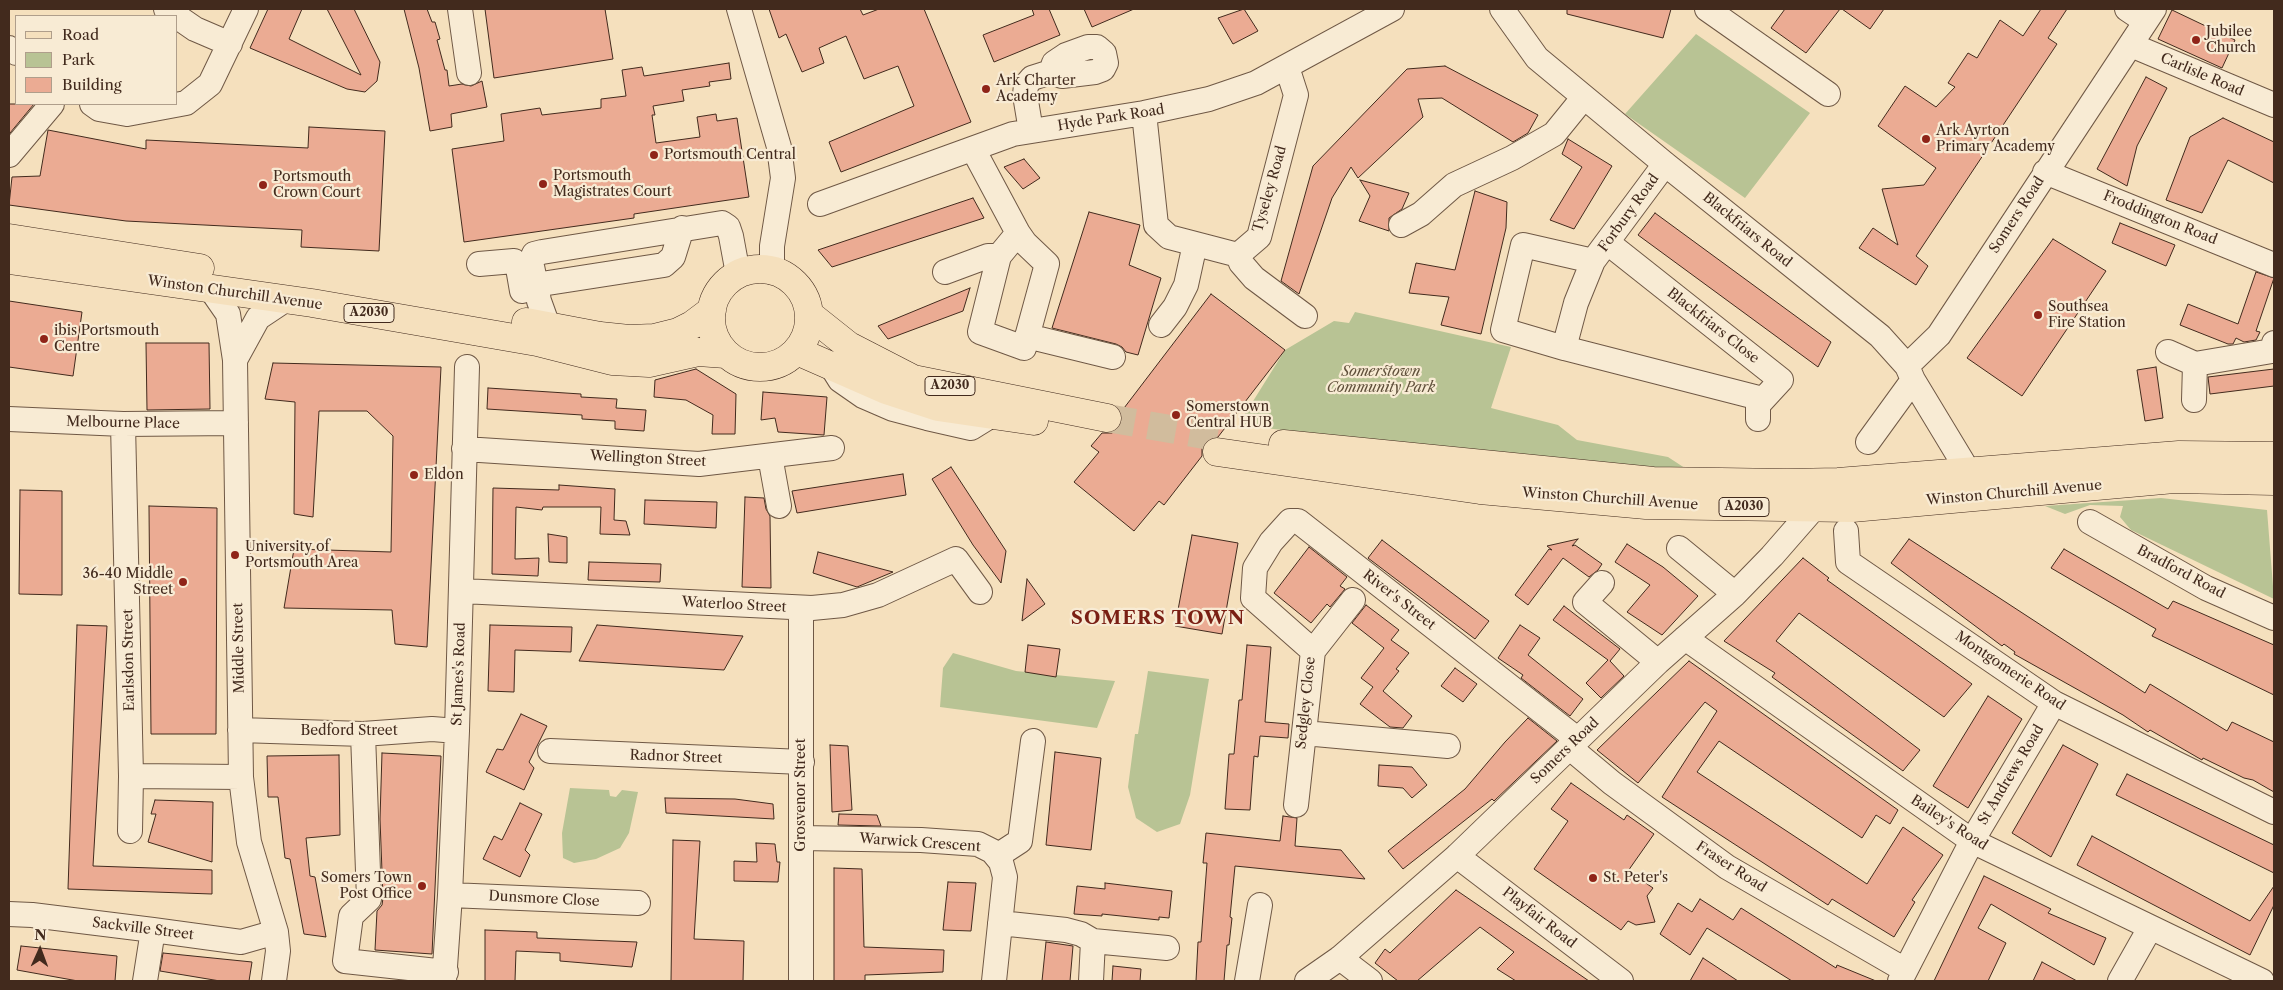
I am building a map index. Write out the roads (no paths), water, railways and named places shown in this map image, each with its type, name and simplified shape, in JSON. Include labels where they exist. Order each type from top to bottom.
[{"type":"main road","name":"Winston Churchill Avenue","points":[[9,238],[316,286],[600,336],[629,339],[654,338],[685,328],[712,310]]},
{"type":"main road","name":"Winston Churchill Avenue","points":[[9,260],[210,288],[537,342],[612,361],[649,363],[698,352],[726,354]]},
{"type":"main road","points":[[756,269],[784,274],[799,287],[807,300],[810,315],[806,337],[797,352],[782,362],[770,367],[758,368],[743,364],[726,354],[718,344],[711,322],[715,299],[722,287],[738,274],[756,269]]},
{"type":"main road","name":"A2030","points":[[797,352],[886,390],[938,407],[992,415],[1102,424],[913,378],[849,346],[810,315]]},
{"type":"main road","name":"Winston Churchill Avenue","points":[[2274,456],[2179,455],[1825,482],[1653,481],[1222,445],[1480,490],[1646,505],[1813,509],[1852,508],[2174,479],[2274,481]]},
{"type":"street","points":[[93,105],[99,109],[128,114],[186,104],[210,84],[246,9]]},
{"type":"street","points":[[460,9],[469,73]]},
{"type":"street","points":[[739,9],[780,154],[783,178],[772,246],[772,272]]},
{"type":"street","name":"Hyde Park Road","points":[[820,204],[1013,134],[1144,113],[1209,99],[1256,83],[1392,9]]},
{"type":"street","name":"Blackfriars Road","points":[[1502,9],[1537,58],[1665,164],[1880,336],[1910,373],[1968,471]]},
{"type":"street","points":[[1707,9],[1828,94]]},
{"type":"street","name":"Somers Road","points":[[1868,442],[1910,373],[1939,335],[2045,172],[2131,45],[2142,13]]},
{"type":"street","points":[[178,17],[195,28],[230,44]]},
{"type":"street","name":"Carlisle Road","points":[[2131,45],[2274,105]]},
{"type":"street","name":"Tyseley Road","points":[[1238,255],[1259,236],[1296,95],[1287,67]]},
{"type":"street","points":[[1031,131],[1025,95],[1026,85],[1032,78],[1051,72]]},
{"type":"street","points":[[1401,225],[1421,214],[1454,185],[1512,158],[1554,134],[1584,97]]},
{"type":"street","points":[[9,155],[51,105]]},
{"type":"street","points":[[1144,113],[1156,225],[1169,237],[1238,255],[1241,263],[1254,278],[1306,316]]},
{"type":"street","points":[[972,149],[1025,244],[1047,264],[1024,348],[980,332],[999,256],[1018,233]]},
{"type":"street","name":"Forbury Road","points":[[1564,348],[1576,303],[1593,261],[1665,164]]},
{"type":"street","name":"Froddington Road","points":[[2045,172],[2274,265]]},
{"type":"street","points":[[538,324],[531,261],[534,254],[722,222],[728,227],[738,274]]},
{"type":"street","points":[[535,285],[664,265],[673,257],[682,228]]},
{"type":"street","name":"Blackfriars Close","points":[[1564,348],[1760,409],[1781,380],[1608,243]]},
{"type":"street","points":[[1161,325],[1175,307],[1186,285],[1195,244]]},
{"type":"street","points":[[1564,348],[1503,330],[1523,245],[1593,261]]},
{"type":"street","points":[[945,272],[988,256],[999,256]]},
{"type":"street","points":[[479,264],[506,260],[514,261],[538,324]]},
{"type":"street","name":"Middle Street","points":[[210,288],[228,314],[235,360],[241,777],[249,842],[276,932],[278,951],[274,981]]},
{"type":"street","name":"Middle Street","points":[[235,360],[258,318],[285,300]]},
{"type":"street","points":[[1027,336],[1113,357]]},
{"type":"street","points":[[2168,352],[2195,364],[2272,351],[2274,343]]},
{"type":"street","points":[[2194,400],[2195,364]]},
{"type":"street","name":"St James's Road","points":[[445,976],[457,731],[467,367]]},
{"type":"street","name":"Melbourne Place","points":[[9,419],[123,424],[236,422]]},
{"type":"street","name":"Earlsdon Street","points":[[123,424],[131,776],[130,831]]},
{"type":"street","name":"Wellington Street","points":[[464,449],[699,464],[832,448]]},
{"type":"street","points":[[770,456],[779,506]]},
{"type":"street","name":"Somers Road","points":[[1307,981],[1340,958],[1457,856],[1658,662],[1735,594],[1772,556],[1813,509]]},
{"type":"street","name":"River's Street","points":[[1253,598],[1255,568],[1271,542],[1290,521],[1298,521],[1573,743]]},
{"type":"street","name":"Bradford Road","points":[[2090,522],[2206,588],[2274,618]]},
{"type":"street","name":"Montgomerie Road","points":[[1840,542],[1848,562],[2054,703],[2274,812]]},
{"type":"street","points":[[1679,548],[1735,594]]},
{"type":"street","name":"Waterloo Street","points":[[462,591],[800,608],[843,605],[878,595],[956,559],[980,592]]},
{"type":"street","points":[[1602,583],[1585,602],[1658,662]]},
{"type":"street","name":"Sedgley Close","points":[[1253,598],[1313,651],[1296,805]]},
{"type":"street","points":[[1313,651],[1353,600]]},
{"type":"street","name":"Grosvenor Street","points":[[800,608],[802,762],[800,981]]},
{"type":"street","name":"Bailey's Road","points":[[1685,638],[1972,841],[2262,981]]},
{"type":"street","name":"St Andrews Road","points":[[1902,976],[1972,841],[2054,703]]},
{"type":"street","name":"Bedford Street","points":[[240,730],[363,734],[432,729],[457,731]]},
{"type":"street","points":[[1304,733],[1448,746]]},
{"type":"street","points":[[363,734],[369,899],[351,916],[345,960],[445,976]]},
{"type":"street","points":[[997,856],[1020,841],[1033,741]]},
{"type":"street","name":"Fraser Road","points":[[1573,743],[1612,783],[1727,867],[1902,976]]},
{"type":"street","name":"Radnor Street","points":[[550,751],[802,762]]},
{"type":"street","points":[[131,776],[241,777]]},
{"type":"street","name":"Warwick Crescent","points":[[802,838],[884,838],[978,844],[992,851],[1003,866],[1005,877],[994,981]]},
{"type":"street","name":"Playfair Road","points":[[1457,856],[1621,981]]},
{"type":"street","name":"Dunsmore Close","points":[[450,895],[638,903]]},
{"type":"street","points":[[1246,981],[1260,905]]},
{"type":"street","name":"Sackville Street","points":[[9,914],[32,915],[240,942],[276,932]]},
{"type":"street","points":[[1000,923],[1066,930],[1081,934],[1093,941],[1167,948]]},
{"type":"street","points":[[2120,981],[2150,928]]},
{"type":"street","points":[[145,981],[153,930]]},
{"type":"street","points":[[1091,981],[1093,941]]},
{"type":"street","points":[[1340,958],[1370,981]]},
{"type":"tunnel","points":[[1107,418],[1227,439]]},
{"type":"place","name":"Jubilee Church","points":[[2196,40]]},
{"type":"place","name":"Ark Charter Academy","points":[[986,89]]},
{"type":"place","name":"Ark Ayrton Primary Academy","points":[[1926,139]]},
{"type":"place","name":"Portsmouth Central","points":[[654,155]]},
{"type":"place","name":"Portsmouth Magistrates Court","points":[[543,184]]},
{"type":"place","name":"Portsmouth Crown Court","points":[[263,185]]},
{"type":"place","name":"Southsea Fire Station","points":[[2038,315]]},
{"type":"place","name":"ibis Portsmouth Centre","points":[[44,339]]},
{"type":"place","name":"Somerstown Central HUB","points":[[1176,415]]},
{"type":"place","name":"Eldon","points":[[414,475]]},
{"type":"place","name":"University of Portsmouth Area","points":[[235,555]]},
{"type":"place","name":"36-40 Middle Street","points":[[183,582]]},
{"type":"place","name":"St. Peter's","points":[[1593,878]]},
{"type":"place","name":"Somers Town Post Office","points":[[422,886]]},
{"type":"district","name":"SOMERS TOWN","points":[[1158,619]]},
{"type":"park label","name":"Somerstown Community Park","points":[[1381,380]]}]
